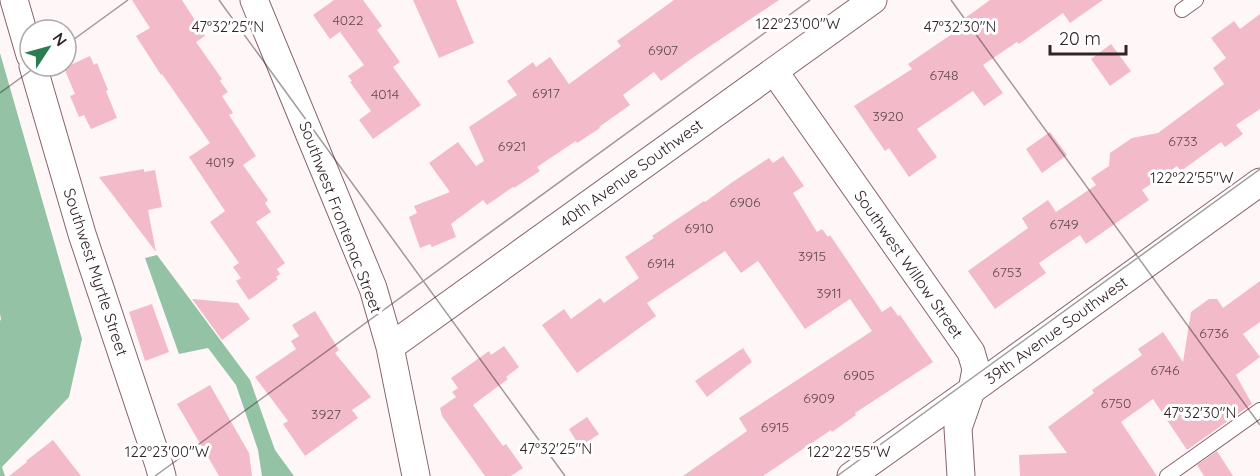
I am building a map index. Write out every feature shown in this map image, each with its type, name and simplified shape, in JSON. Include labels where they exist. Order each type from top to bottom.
[{"type":"street","points":[[14,0],[19,18]]},
{"type":"street","name":"Southwest Frontenac Street","points":[[254,0],[373,288],[390,347],[416,476]]},
{"type":"street","name":"40th Avenue Southwest","points":[[390,347],[873,0]]},
{"type":"street","name":"Southwest Willow Street","points":[[774,71],[971,352],[976,369],[972,390],[958,428],[961,476]]},
{"type":"street","name":"Southwest Myrtle Street","points":[[36,78],[82,234],[162,476]]},
{"type":"street","name":"39th Avenue Southwest","points":[[850,476],[1260,182]]},
{"type":"lane","points":[[1182,10],[1196,0]]},
{"type":"lane","points":[[1167,476],[1260,411]]},
{"type":"green space","points":[[0,53],[82,339],[69,397],[2,467],[5,476],[0,476]]},
{"type":"green space","points":[[157,255],[250,380],[275,450],[294,476],[262,476],[258,450],[236,385],[208,348],[179,354],[145,258]]},
{"type":"building","points":[[132,0],[182,0],[205,36],[196,42],[222,79],[220,81],[228,92],[222,96],[233,113],[229,115],[256,156],[243,165],[268,200],[265,203],[271,212],[256,222],[285,263],[277,269],[280,274],[276,277],[278,279],[249,300],[236,281],[241,278],[233,267],[239,263],[210,222],[225,211],[189,157],[210,143],[136,36],[150,28]]},
{"type":"building","points":[[334,0],[363,0],[382,26],[377,30],[400,62],[393,67],[421,105],[373,139],[359,120],[371,111],[348,76],[364,65],[340,32],[330,39],[313,15]]},
{"type":"building","points":[[413,0],[456,0],[474,43],[439,58]]},
{"type":"building","points":[[674,0],[779,0],[661,81],[654,72],[623,95],[630,105],[600,128],[537,167],[540,171],[514,188],[487,205],[483,200],[451,224],[456,237],[432,247],[430,244],[420,248],[409,217],[417,213],[414,206],[450,192],[429,163],[458,142],[476,166],[484,161],[469,127],[517,95],[507,81],[533,62],[536,67],[550,57],[569,84],[621,46],[617,41]]},
{"type":"building","points":[[990,0],[1103,0],[1070,23],[1063,13],[1019,44],[1017,42],[983,65],[1003,93],[984,106],[973,91],[917,129],[937,157],[909,177],[889,148],[885,151],[854,106],[912,69],[908,64],[968,23],[965,18]]},
{"type":"building","points":[[1260,14],[1260,109],[1236,125],[1243,134],[1225,147],[1221,142],[1181,171],[1177,166],[1142,190],[1149,200],[1086,244],[1080,235],[1039,263],[1046,273],[995,309],[968,271],[1028,228],[1022,218],[1048,200],[1056,212],[1096,185],[1091,178],[1109,166],[1110,153],[1132,138],[1158,133],[1224,84],[1213,68],[1226,58],[1211,38],[1234,21],[1240,29]]},
{"type":"building","points":[[1111,44],[1131,71],[1110,86],[1091,59]]},
{"type":"building","points":[[90,56],[94,65],[97,63],[117,118],[91,129],[84,115],[79,117],[70,96],[75,94],[68,78],[78,78],[78,62]]},
{"type":"building","points":[[1050,132],[1067,155],[1042,173],[1026,149]]},
{"type":"building","points":[[783,156],[804,186],[793,193],[817,232],[822,229],[828,237],[830,235],[882,312],[891,306],[898,316],[900,315],[933,362],[855,413],[856,415],[832,432],[831,430],[763,476],[683,476],[747,431],[739,418],[872,331],[850,299],[805,329],[758,261],[741,273],[725,251],[647,303],[656,316],[577,373],[542,325],[564,309],[571,319],[600,298],[604,303],[639,278],[625,257],[654,238],[652,236],[769,158],[773,163]]},
{"type":"building","points":[[144,169],[144,172],[155,170],[162,207],[148,210],[156,252],[99,177]]},
{"type":"building","points":[[1260,281],[1260,322],[1243,334],[1260,357],[1236,375],[1252,404],[1187,450],[1153,399],[1121,422],[1157,476],[1020,476],[1019,455],[1067,453],[1048,427],[1094,393],[1092,390],[1142,355],[1138,349],[1163,332],[1183,362],[1191,312],[1209,299],[1217,299],[1223,308]]},
{"type":"building","points":[[192,299],[238,303],[250,319],[222,340]]},
{"type":"building","points":[[152,304],[169,352],[145,361],[129,312]]},
{"type":"building","points":[[315,311],[339,350],[335,353],[371,397],[352,410],[358,418],[305,456],[283,424],[288,421],[255,377],[296,349],[291,341],[299,336],[292,325]]},
{"type":"building","points":[[504,346],[519,367],[506,377],[508,379],[473,405],[503,446],[506,444],[523,468],[511,476],[485,476],[442,416],[440,408],[456,397],[452,392],[458,388],[451,378],[489,351],[491,355]]},
{"type":"building","points":[[743,348],[752,362],[707,397],[695,381]]},
{"type":"building","points":[[210,385],[249,453],[252,476],[219,476],[177,404]]},
{"type":"building","points":[[587,417],[599,434],[580,447],[569,429]]},
{"type":"building","points":[[53,440],[81,476],[9,476],[26,461]]},
{"type":"building","points":[[1217,451],[1233,476],[1204,476],[1197,465]]}]
